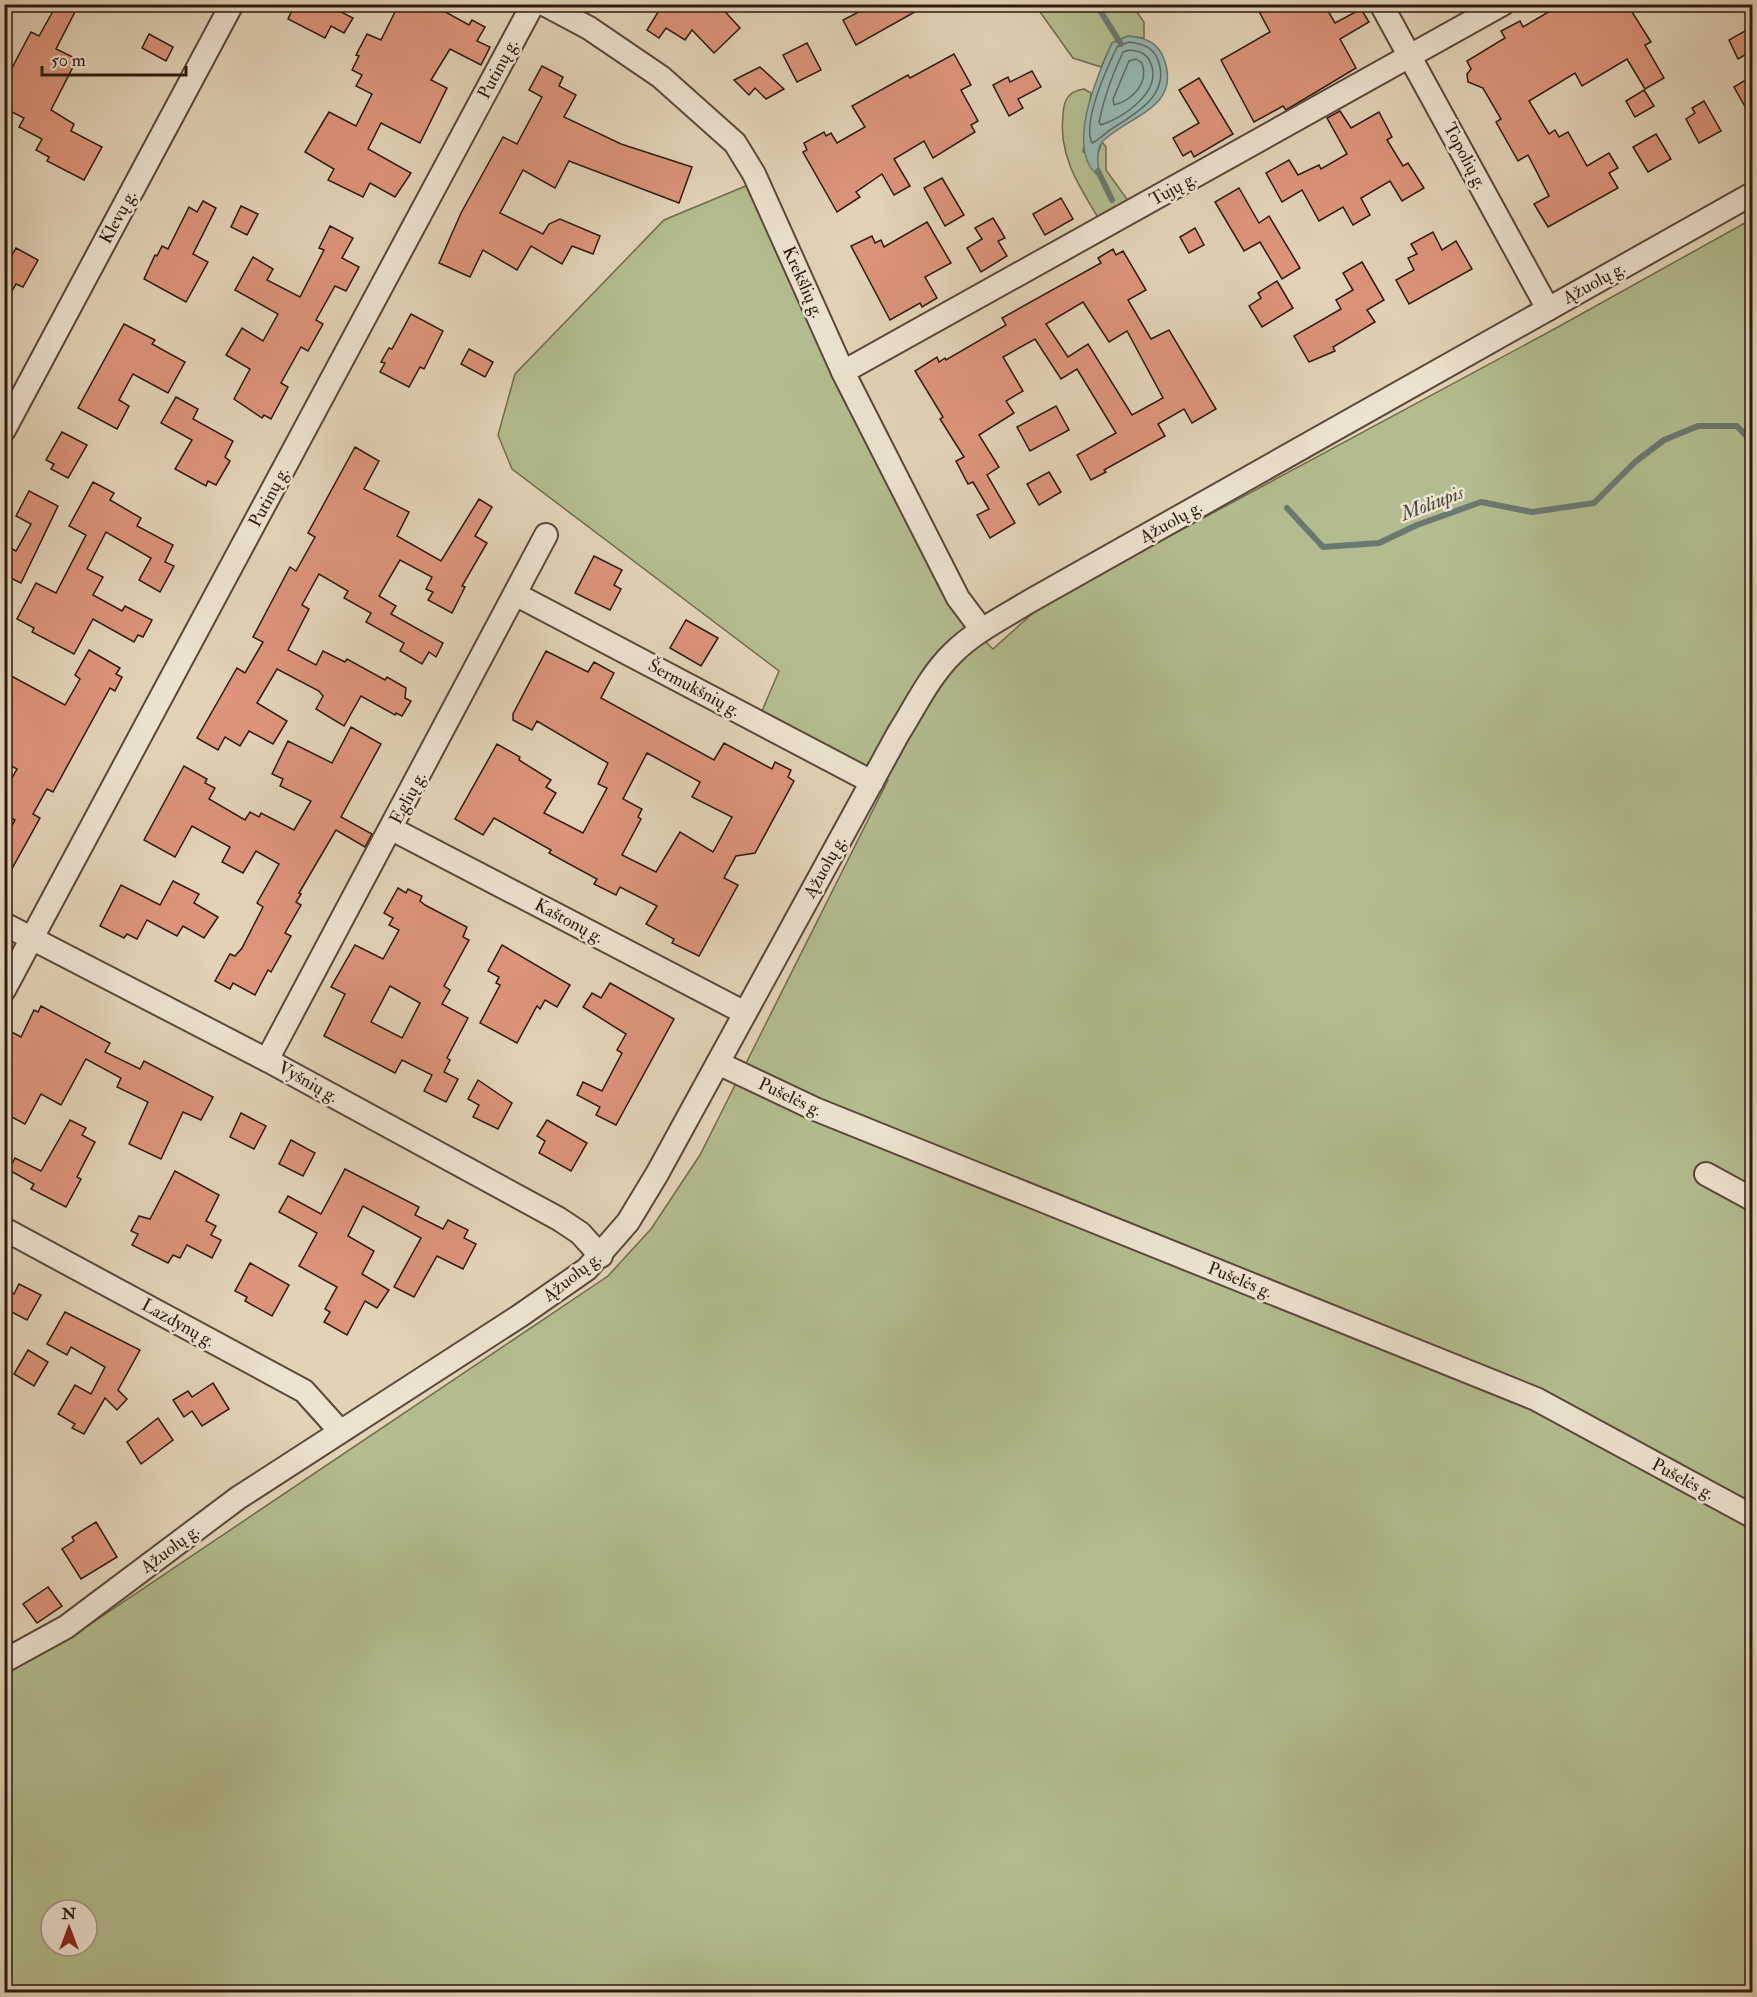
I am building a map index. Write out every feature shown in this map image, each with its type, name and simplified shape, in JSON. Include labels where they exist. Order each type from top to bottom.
[{"type":"street","name":"Klevų g.","points":[[4,430],[232,4]]},
{"type":"street","name":"Putinų g.","points":[[4,990],[533,4]]},
{"type":"street","name":"Krekšlių g.","points":[[544,4],[589,28],[661,77],[735,143],[754,174],[843,372],[958,598],[982,630]]},
{"type":"street","name":"Topolių g.","points":[[1381,4],[1412,56],[1548,309]]},
{"type":"street","name":"Tujų g.","points":[[843,372],[1503,4]]},
{"type":"street","name":"Ąžuolų g.","points":[[4,1661],[66,1627],[238,1498],[521,1315],[601,1256],[634,1213],[872,782],[933,677],[952,653],[982,630],[1752,194]]},
{"type":"street","name":"Eglių g.","points":[[267,1060],[392,829],[546,535]]},
{"type":"street","name":"Šermukšnių g.","points":[[515,594],[872,782]]},
{"type":"street","name":"Kaštonų g.","points":[[392,829],[745,1013]]},
{"type":"street","name":"Vyšnių g.","points":[[4,924],[267,1060],[559,1219],[580,1233],[601,1256]]},
{"type":"street","name":"Pušelės g.","points":[[718,1063],[815,1109],[1536,1399],[1752,1516]]},
{"type":"street","points":[[1706,1174],[1752,1199]]},
{"type":"street","name":"Lazdynų g.","points":[[4,1229],[304,1391],[340,1431]]},
{"type":"green space","points":[[1035,5],[1132,5],[1144,22],[1144,38],[1128,36],[1112,43],[1101,67],[1073,58]]},
{"type":"green space","points":[[1084,89],[1091,93],[1083,152],[1097,156],[1102,142],[1106,147],[1106,170],[1129,202],[1099,219],[1071,169],[1062,129],[1066,100],[1071,94]]},
{"type":"green space","points":[[748,185],[957,614],[993,649],[1042,605],[1558,327],[1752,219],[1752,1992],[5,1992],[5,1671],[83,1629],[608,1276],[651,1229],[700,1155],[888,780],[762,711],[779,671],[512,469],[498,435],[515,374],[664,220]]},
{"type":"water","points":[[1128,36],[1146,40],[1155,45],[1161,53],[1168,76],[1166,89],[1150,109],[1114,132],[1100,145],[1098,163],[1100,177],[1089,165],[1084,150],[1087,112],[1092,92],[1112,43]]},
{"type":"building","points":[[57,4],[79,4],[56,49],[77,59],[51,110],[74,124],[71,131],[102,147],[84,180],[47,161],[49,157],[36,150],[42,139],[19,127],[24,118],[4,108],[4,83],[31,32],[39,36]]},
{"type":"building","points":[[295,4],[342,4],[339,11],[353,18],[344,33],[331,26],[325,38],[288,19]]},
{"type":"building","points":[[399,4],[431,4],[469,25],[472,20],[485,27],[477,41],[490,47],[481,65],[450,49],[431,80],[447,88],[420,143],[381,123],[368,149],[411,173],[395,197],[370,183],[363,197],[328,180],[334,169],[305,152],[329,112],[356,126],[372,94],[356,86],[362,75],[352,70],[359,56],[356,55],[367,34],[381,40]]},
{"type":"building","points":[[663,4],[718,4],[740,28],[714,53],[692,30],[685,40],[666,28],[659,38],[647,30]]},
{"type":"building","points":[[874,4],[929,4],[856,45],[843,20]]},
{"type":"building","points":[[1255,4],[1324,4],[1335,23],[1361,9],[1369,22],[1340,39],[1356,68],[1286,110],[1283,106],[1254,122],[1221,60],[1270,32]]},
{"type":"building","points":[[1562,4],[1627,4],[1651,42],[1645,45],[1664,78],[1645,89],[1627,59],[1582,86],[1575,73],[1529,101],[1549,134],[1555,130],[1559,137],[1568,132],[1587,166],[1609,153],[1618,168],[1609,173],[1618,188],[1548,227],[1534,204],[1549,196],[1528,155],[1518,161],[1496,122],[1501,119],[1483,88],[1468,82],[1467,74],[1471,69],[1467,61],[1505,38],[1501,31],[1520,21],[1523,27]]},
{"type":"building","points":[[1752,27],[1752,51],[1738,59],[1729,40]]},
{"type":"building","points":[[149,34],[173,47],[166,61],[142,48]]},
{"type":"building","points":[[807,43],[821,70],[797,82],[783,55]]},
{"type":"building","points":[[954,54],[971,85],[961,90],[978,121],[971,125],[975,132],[933,158],[924,141],[894,159],[910,186],[894,195],[882,174],[856,192],[860,197],[837,212],[803,152],[807,150],[804,143],[824,132],[826,136],[831,133],[837,143],[865,127],[852,106],[908,75],[910,78]]},
{"type":"building","points":[[542,66],[563,77],[559,86],[576,95],[564,117],[621,144],[692,167],[679,203],[569,161],[555,188],[523,170],[500,213],[543,234],[549,224],[560,219],[600,236],[593,254],[572,246],[562,264],[531,246],[517,270],[483,250],[470,277],[439,263],[461,213],[503,137],[517,144],[542,97],[529,90]]},
{"type":"building","points":[[760,67],[784,89],[766,99],[755,88],[749,95],[734,80]]},
{"type":"building","points":[[1032,71],[1041,87],[1018,99],[1023,108],[1009,116],[993,85],[1008,77],[1010,82]]},
{"type":"building","points":[[1752,76],[1752,119],[1734,87]]},
{"type":"building","points":[[1199,78],[1233,134],[1194,157],[1191,151],[1183,156],[1173,138],[1199,123],[1179,90]]},
{"type":"building","points":[[1644,90],[1654,106],[1635,117],[1626,101]]},
{"type":"building","points":[[1704,101],[1721,131],[1699,143],[1686,119],[1695,113],[1692,108]]},
{"type":"building","points":[[1340,111],[1351,128],[1379,112],[1392,137],[1387,140],[1403,166],[1408,163],[1424,188],[1402,201],[1390,181],[1361,198],[1370,215],[1353,225],[1343,207],[1319,221],[1302,190],[1282,202],[1266,173],[1289,160],[1298,175],[1319,165],[1321,169],[1347,154],[1327,118]]},
{"type":"building","points":[[1656,134],[1671,159],[1648,172],[1633,147]]},
{"type":"building","points":[[942,178],[964,215],[945,226],[924,188]]},
{"type":"building","points":[[1239,188],[1259,223],[1269,216],[1300,268],[1282,279],[1260,242],[1244,251],[1215,202]]},
{"type":"building","points":[[1061,198],[1073,219],[1045,235],[1033,214]]},
{"type":"building","points":[[203,201],[216,208],[193,254],[208,262],[186,302],[144,279],[155,255],[157,256],[162,246],[168,249],[189,207],[197,212]]},
{"type":"building","points":[[241,206],[258,214],[247,235],[231,227]]},
{"type":"building","points":[[993,218],[1005,238],[998,241],[1007,256],[981,272],[967,248],[982,239],[975,228]]},
{"type":"building","points":[[927,222],[951,263],[925,277],[937,298],[922,307],[920,303],[890,320],[851,246],[872,236],[875,243],[881,240],[884,247]]},
{"type":"building","points":[[330,226],[353,238],[342,258],[359,267],[346,291],[335,286],[316,320],[323,324],[308,351],[301,347],[281,383],[288,387],[271,419],[264,415],[262,418],[234,399],[250,369],[226,355],[242,328],[263,341],[278,314],[235,290],[253,257],[273,269],[267,280],[300,297],[324,250],[319,248]]},
{"type":"building","points":[[1195,228],[1204,245],[1189,253],[1180,237]]},
{"type":"building","points":[[1433,232],[1442,250],[1456,241],[1472,269],[1409,304],[1396,280],[1414,270],[1408,258],[1417,254],[1411,244]]},
{"type":"building","points":[[16,248],[38,260],[23,287],[16,284],[4,305],[4,269]]},
{"type":"building","points":[[1113,249],[1116,255],[1123,251],[1146,290],[1128,300],[1151,339],[1169,330],[1216,409],[1192,423],[1184,409],[1158,424],[1165,436],[1104,470],[1106,472],[1091,480],[1077,455],[1116,433],[1077,369],[1061,379],[1035,339],[1003,357],[1023,391],[1006,401],[1014,413],[979,435],[999,467],[987,475],[1015,523],[990,538],[977,515],[989,509],[973,482],[968,484],[956,461],[964,457],[940,419],[943,417],[915,371],[937,357],[939,362],[945,358],[946,360],[1006,325],[1002,318],[1101,263],[1098,258]],"holes":[[[1083,302],[1109,342],[1127,331],[1163,398],[1132,415],[1088,344],[1068,357],[1046,324]]]},
{"type":"building","points":[[1362,262],[1384,300],[1367,310],[1375,322],[1333,347],[1335,351],[1309,362],[1294,336],[1341,309],[1336,300],[1353,290],[1343,273]]},
{"type":"building","points":[[1277,281],[1293,308],[1262,327],[1249,306],[1261,298],[1258,293]]},
{"type":"building","points":[[411,314],[443,331],[424,369],[420,367],[409,387],[380,372],[385,363],[381,362],[389,348],[392,349]]},
{"type":"building","points":[[124,324],[155,340],[152,344],[185,362],[168,393],[133,374],[119,400],[129,406],[117,429],[78,408]]},
{"type":"building","points":[[469,349],[493,362],[485,377],[461,364]]},
{"type":"building","points":[[176,397],[198,409],[193,419],[233,441],[225,457],[230,461],[216,485],[208,481],[206,486],[175,469],[192,440],[161,423]]},
{"type":"building","points":[[1056,406],[1069,430],[1030,451],[1017,427]]},
{"type":"building","points":[[62,432],[87,445],[68,478],[51,469],[54,464],[46,460]]},
{"type":"building","points":[[355,447],[379,461],[364,489],[409,512],[397,536],[441,561],[479,499],[492,507],[475,536],[487,543],[462,586],[465,587],[452,613],[428,600],[433,592],[426,589],[432,577],[400,560],[379,596],[396,606],[391,614],[443,643],[436,657],[429,652],[422,664],[400,651],[404,643],[366,622],[371,613],[344,598],[348,591],[319,574],[302,605],[309,609],[288,650],[316,665],[323,651],[345,662],[347,659],[385,680],[387,677],[406,688],[405,698],[411,701],[402,716],[396,713],[395,715],[361,696],[344,726],[316,709],[323,696],[319,691],[277,669],[257,703],[287,721],[273,744],[249,731],[240,746],[225,737],[218,750],[197,738],[237,668],[245,673],[263,642],[253,637],[290,567],[296,571],[315,537],[308,533]]},
{"type":"building","points":[[1049,472],[1061,492],[1039,505],[1027,484]]},
{"type":"building","points":[[93,482],[114,493],[110,500],[141,518],[137,526],[173,545],[165,562],[174,566],[160,592],[139,580],[151,558],[106,532],[87,569],[103,577],[93,595],[122,611],[125,606],[152,620],[143,637],[138,635],[134,642],[93,619],[74,654],[32,632],[34,628],[17,619],[36,583],[56,593],[86,535],[69,526]]},
{"type":"building","points":[[29,491],[58,506],[21,583],[4,575],[4,545],[16,551],[31,524],[16,516]]},
{"type":"building","points":[[594,556],[622,570],[614,585],[621,589],[610,610],[575,593]]},
{"type":"building","points":[[686,620],[718,638],[701,666],[670,648]]},
{"type":"building","points":[[89,650],[120,668],[116,674],[122,677],[115,691],[110,688],[53,792],[47,789],[33,814],[40,818],[4,883],[4,839],[15,820],[4,814],[4,792],[17,769],[4,762],[4,672],[65,705],[80,679],[75,675]]},
{"type":"building","points":[[546,651],[588,672],[594,662],[614,673],[601,698],[714,760],[724,743],[772,769],[775,762],[791,770],[788,777],[794,781],[755,853],[736,856],[724,878],[738,885],[699,956],[672,943],[674,939],[646,924],[657,906],[620,887],[616,895],[594,884],[597,879],[549,853],[551,850],[494,818],[483,835],[455,819],[497,744],[520,757],[519,760],[551,780],[546,787],[556,793],[544,813],[583,833],[607,788],[598,784],[608,763],[537,721],[532,730],[513,720],[513,714]],"holes":[[[647,753],[700,782],[692,797],[732,817],[713,852],[680,832],[656,872],[622,855],[641,819],[638,817],[642,809],[623,799]]]},
{"type":"building","points":[[351,727],[381,744],[341,817],[372,834],[365,847],[336,830],[299,893],[301,894],[296,902],[301,905],[285,933],[291,936],[271,972],[268,970],[255,995],[233,983],[230,989],[215,981],[230,954],[235,956],[242,948],[263,907],[257,903],[279,864],[256,851],[243,873],[222,862],[230,847],[192,826],[175,857],[144,840],[184,766],[207,779],[205,783],[215,788],[209,799],[245,820],[250,812],[259,817],[261,813],[294,830],[311,801],[280,786],[283,779],[272,774],[288,741],[332,763]]},
{"type":"building","points":[[173,881],[199,894],[194,903],[218,917],[204,938],[183,926],[177,936],[147,920],[137,939],[127,934],[124,938],[100,926],[121,885],[160,905]]},
{"type":"building","points":[[398,888],[406,893],[408,889],[422,896],[420,901],[425,905],[467,927],[463,937],[469,940],[444,986],[450,990],[442,1004],[468,1018],[447,1058],[450,1060],[444,1072],[458,1079],[446,1102],[424,1091],[432,1075],[402,1060],[395,1073],[324,1036],[345,994],[331,987],[355,945],[383,959],[399,930],[389,925],[393,918],[384,913]],"holes":[[[390,986],[420,1003],[402,1038],[371,1022]]]},
{"type":"building","points":[[502,945],[570,985],[557,1007],[545,1000],[540,1009],[537,1006],[517,1043],[480,1023],[500,985],[496,983],[499,977],[488,971]]},
{"type":"building","points":[[610,983],[674,1019],[616,1125],[596,1115],[600,1107],[577,1095],[583,1082],[602,1091],[622,1053],[617,1050],[626,1034],[583,1007],[592,993],[601,998]]},
{"type":"building","points":[[41,1006],[110,1043],[105,1052],[140,1069],[144,1061],[213,1097],[201,1120],[183,1112],[161,1159],[129,1144],[148,1102],[117,1087],[121,1078],[86,1059],[61,1105],[41,1094],[25,1124],[4,1113],[4,1028],[21,1037],[34,1010],[38,1012]]},
{"type":"building","points":[[478,1080],[512,1103],[498,1129],[473,1117],[479,1105],[468,1099]]},
{"type":"building","points":[[241,1113],[266,1126],[254,1149],[230,1137]]},
{"type":"building","points":[[70,1120],[86,1128],[82,1135],[95,1142],[77,1177],[81,1179],[66,1207],[31,1189],[34,1184],[9,1170],[15,1158],[41,1171]]},
{"type":"building","points":[[547,1120],[587,1143],[571,1171],[539,1153],[545,1141],[537,1136]]},
{"type":"building","points":[[291,1140],[315,1153],[303,1176],[279,1164]]},
{"type":"building","points":[[345,1169],[419,1207],[415,1215],[443,1229],[448,1220],[468,1230],[464,1238],[476,1244],[463,1269],[437,1256],[414,1297],[394,1287],[421,1238],[363,1206],[348,1236],[374,1251],[362,1274],[389,1290],[377,1308],[365,1301],[347,1335],[324,1322],[330,1312],[325,1309],[337,1287],[299,1266],[317,1233],[279,1212],[288,1196],[321,1214]]},
{"type":"building","points":[[175,1171],[219,1195],[206,1221],[216,1226],[211,1235],[221,1240],[212,1258],[187,1245],[180,1258],[173,1255],[168,1263],[132,1245],[138,1234],[131,1231],[139,1216],[150,1219]]},
{"type":"building","points":[[250,1263],[289,1285],[272,1316],[245,1301],[247,1297],[235,1291]]},
{"type":"building","points":[[19,1284],[41,1295],[27,1320],[4,1308],[4,1288],[14,1294]]},
{"type":"building","points":[[65,1312],[140,1350],[118,1390],[127,1399],[117,1410],[105,1398],[84,1434],[72,1428],[75,1424],[58,1414],[75,1385],[91,1394],[105,1367],[71,1347],[67,1355],[47,1344]]},
{"type":"building","points":[[28,1350],[48,1362],[34,1386],[14,1374]]},
{"type":"building","points":[[213,1383],[229,1409],[202,1426],[192,1411],[184,1417],[173,1400],[188,1391],[192,1397]]},
{"type":"building","points":[[158,1418],[173,1440],[141,1464],[127,1442]]},
{"type":"building","points":[[96,1522],[117,1557],[81,1579],[62,1549],[74,1541],[72,1537]]},
{"type":"building","points":[[48,1587],[62,1606],[37,1623],[23,1604]]},
{"type":"waterway","name":"Moliupis","points":[[1096,4],[1121,44]]},
{"type":"waterway","name":"Moliupis","points":[[1098,171],[1112,200]]},
{"type":"waterway","name":"Moliupis","points":[[1287,508],[1323,547],[1379,543],[1417,525],[1481,502],[1532,512],[1594,503],[1635,462],[1664,440],[1698,426],[1737,426],[1752,442]]}]
